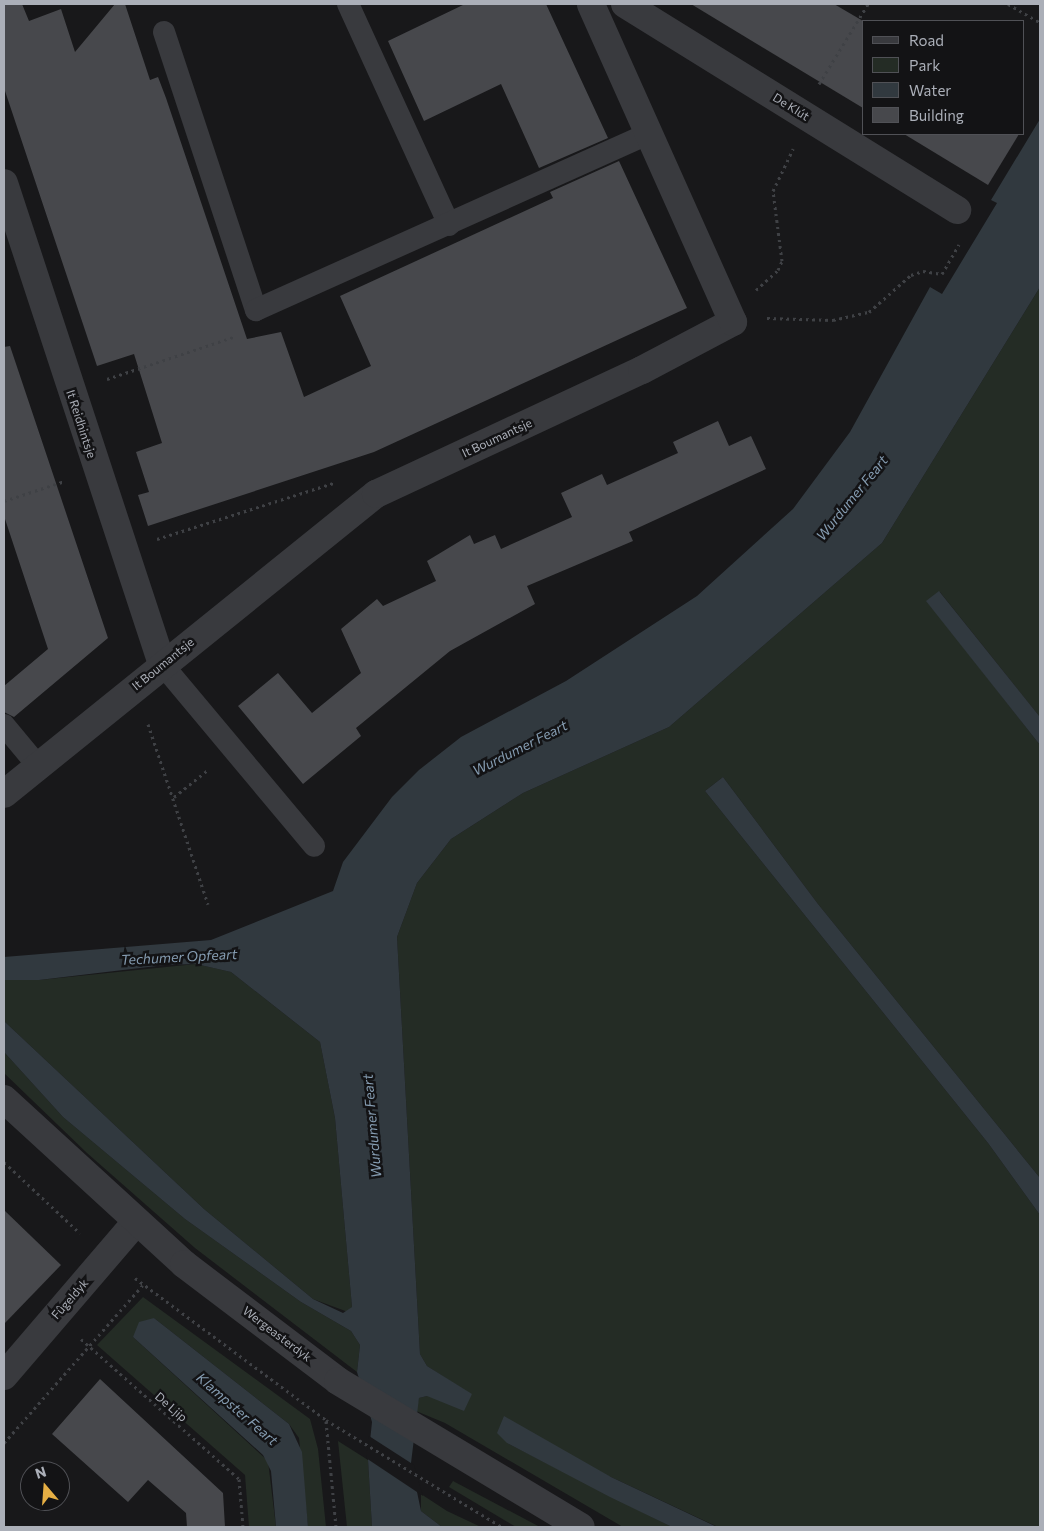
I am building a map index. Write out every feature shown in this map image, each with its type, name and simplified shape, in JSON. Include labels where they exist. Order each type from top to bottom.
[{"type":"street","points":[[592,4],[648,134],[733,322]]},
{"type":"street","name":"De Klút","points":[[625,4],[957,210]]},
{"type":"street","name":"It Reidhintsje","points":[[4,183],[96,470],[162,664]]},
{"type":"street","name":"It Boumantsje","points":[[4,794],[162,664],[376,494],[642,370],[733,322]]},
{"type":"street","name":"Wergeasterdyk","points":[[4,1099],[136,1222],[338,1381],[447,1450],[581,1527]]},
{"type":"street","name":"Fûgeldyk","points":[[4,1376],[136,1222]]},
{"type":"lane","points":[[348,4],[449,225]]},
{"type":"lane","points":[[164,32],[256,310],[449,225],[648,134]]},
{"type":"lane","points":[[162,664],[314,846]]},
{"type":"lane","points":[[4,725],[38,766]]},
{"type":"path","points":[[733,322],[752,293],[778,270],[782,260],[773,191],[796,142],[801,113],[868,4]]},
{"type":"path","points":[[1008,4],[1039,22]]},
{"type":"path","points":[[733,322],[833,320],[869,312],[911,275],[923,271],[942,274],[972,222],[957,210]]},
{"type":"path","points":[[71,391],[244,333],[254,328],[256,310]]},
{"type":"path","points":[[4,501],[96,470]]},
{"type":"path","points":[[123,550],[328,482],[376,494]]},
{"type":"path","points":[[134,687],[174,797],[208,904]]},
{"type":"path","points":[[174,797],[233,750]]},
{"type":"path","points":[[4,1162],[107,1257],[326,1420],[446,1496],[502,1527]]},
{"type":"path","points":[[4,1443],[143,1285]]},
{"type":"path","name":"De Ljip","points":[[55,1317],[239,1479],[243,1527]]},
{"type":"path","points":[[326,1420],[336,1527]]},
{"type":"green space","points":[[1040,287],[1040,717],[940,592],[927,601],[1040,745],[1040,1178],[818,904],[723,777],[705,791],[988,1143],[1040,1215],[1040,1527],[718,1527],[611,1477],[507,1443],[672,1527],[623,1527],[445,1423],[416,1411],[419,1398],[427,1396],[472,1395],[427,1366],[420,1354],[397,937],[417,883],[451,839],[523,793],[669,727],[882,543]]},
{"type":"green space","points":[[196,964],[231,972],[320,1042],[335,1118],[352,1307],[348,1312],[313,1299],[204,1209],[4,1021],[4,980],[39,980]]},
{"type":"green space","points":[[4,1052],[63,1117],[185,1219],[301,1302],[351,1331],[360,1345],[357,1372],[195,1248],[87,1153],[4,1073]]},
{"type":"green space","points":[[143,1297],[310,1419],[318,1449],[326,1527],[308,1527],[299,1438],[289,1424],[154,1318],[133,1337],[268,1461],[276,1527],[249,1527],[245,1475],[97,1345]]},
{"type":"green space","points":[[338,1441],[368,1460],[372,1527],[347,1527]]},
{"type":"green space","points":[[453,1481],[540,1527],[516,1527],[449,1487]]},
{"type":"green space","points":[[421,1494],[447,1511],[481,1527],[442,1527],[421,1511]]},
{"type":"water","points":[[1040,119],[1040,287],[882,543],[669,727],[523,793],[451,839],[417,883],[397,937],[420,1354],[427,1366],[472,1394],[464,1411],[427,1396],[419,1398],[411,1463],[421,1511],[442,1527],[372,1527],[368,1460],[372,1422],[357,1372],[360,1345],[351,1331],[301,1302],[185,1219],[63,1117],[4,1052],[4,1021],[204,1209],[313,1299],[343,1313],[352,1307],[335,1118],[320,1042],[231,972],[196,964],[165,965],[39,980],[4,980],[4,957],[211,940],[333,891],[343,862],[392,797],[419,770],[461,737],[566,681],[697,596],[793,509],[850,432],[930,287],[942,294],[997,203],[991,200]]},
{"type":"water","points":[[939,591],[1040,717],[1040,745],[926,601]]},
{"type":"water","points":[[723,777],[818,904],[1040,1178],[1040,1215],[988,1143],[705,791]]},
{"type":"water","name":"Klampster Feart","points":[[154,1318],[289,1424],[302,1452],[308,1527],[276,1527],[271,1471],[263,1455],[133,1337],[139,1322]]},
{"type":"water","points":[[504,1416],[611,1477],[717,1527],[672,1527],[610,1497],[507,1443],[497,1433]]},
{"type":"pier","points":[[369,1436],[414,1465],[423,1496],[366,1458]]},
{"type":"building","points":[[4,4],[22,4],[29,21],[61,9],[75,52],[115,4],[125,4],[150,80],[158,77],[166,98],[247,339],[281,332],[304,397],[371,366],[340,296],[553,198],[550,192],[619,161],[687,308],[374,452],[148,526],[138,495],[149,492],[136,452],[162,443],[134,354],[97,366],[4,88]]},
{"type":"building","points":[[465,4],[546,4],[608,138],[539,168],[501,84],[424,121],[388,41]]},
{"type":"building","points":[[691,4],[834,4],[862,20],[862,107]]},
{"type":"building","points":[[906,135],[1018,135],[988,185]]},
{"type":"building","points":[[10,346],[108,638],[14,717],[4,712],[4,686],[48,649],[4,516],[4,347]]},
{"type":"building","points":[[718,421],[729,446],[751,436],[766,469],[629,532],[633,541],[527,586],[535,604],[450,651],[356,728],[361,736],[303,784],[238,706],[278,673],[312,713],[361,673],[341,629],[377,599],[383,606],[436,581],[427,561],[470,535],[474,544],[495,535],[501,549],[572,517],[561,493],[602,474],[607,485],[678,453],[673,442]]},
{"type":"building","points":[[4,1210],[61,1265],[4,1324]]},
{"type":"building","points":[[100,1379],[223,1493],[225,1527],[187,1527],[186,1513],[148,1480],[128,1502],[52,1434]]},
{"type":"water label","name":"Wurdumer Feart","points":[[852,498]]},
{"type":"water label","name":"Wurdumer Feart","points":[[520,748]]},
{"type":"water label","name":"Techumer Opfeart","points":[[179,957]]},
{"type":"water label","name":"Wurdumer Feart","points":[[372,1126]]}]
